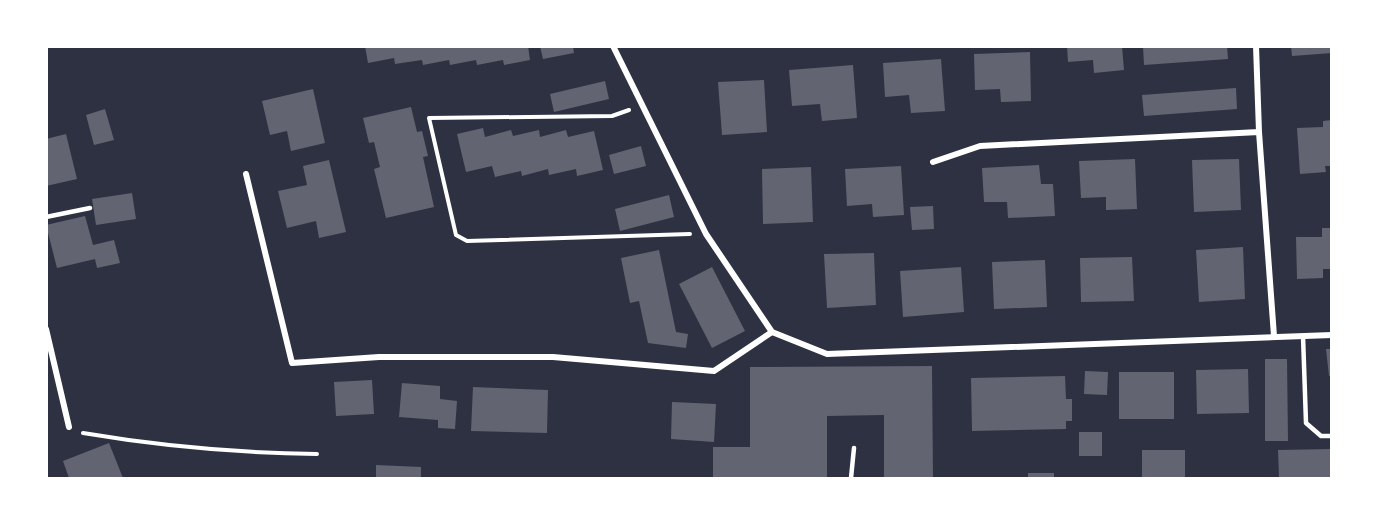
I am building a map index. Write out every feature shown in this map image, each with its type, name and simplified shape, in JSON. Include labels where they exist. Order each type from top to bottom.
[{"type":"street","points":[[613,46],[706,234],[772,332],[827,354],[1332,335]]},
{"type":"street","points":[[1256,46],[1259,132],[1274,336]]},
{"type":"street","points":[[933,162],[980,146],[1259,132]]},
{"type":"street","points":[[246,174],[292,363],[379,357],[553,357],[714,371],[772,332]]},
{"type":"street","points":[[46,328],[69,427]]},
{"type":"lane","points":[[46,217],[90,208]]},
{"type":"lane","points":[[1303,336],[1306,423],[1321,436],[1332,436]]},
{"type":"lane","points":[[851,478],[854,448]]},
{"type":"path","points":[[644,105],[612,116],[429,118],[456,235],[467,241],[706,234]]},
{"type":"path","points":[[69,427],[81,432],[138,442],[275,453],[318,454]]},
{"type":"building","points":[[365,46],[528,46],[530,60],[504,65],[503,60],[477,65],[476,60],[450,65],[449,60],[423,65],[422,60],[395,64],[394,58],[368,63]]},
{"type":"building","points":[[540,46],[573,46],[574,53],[543,59]]},
{"type":"building","points":[[1067,46],[1122,46],[1124,70],[1094,73],[1093,60],[1068,62]]},
{"type":"building","points":[[1143,46],[1227,46],[1228,59],[1144,65]]},
{"type":"building","points":[[1291,46],[1332,46],[1332,53],[1292,56]]},
{"type":"building","points":[[1030,52],[1031,101],[1001,102],[1000,89],[975,90],[974,54]]},
{"type":"building","points":[[941,59],[945,111],[911,113],[909,95],[885,97],[883,63]]},
{"type":"building","points":[[853,65],[857,118],[822,121],[820,104],[792,106],[789,70]]},
{"type":"building","points":[[764,80],[767,132],[722,135],[718,82]]},
{"type":"building","points":[[605,81],[609,99],[554,112],[550,94]]},
{"type":"building","points":[[1236,88],[1237,109],[1144,116],[1142,95]]},
{"type":"building","points":[[313,89],[325,143],[291,151],[287,131],[270,135],[262,101]]},
{"type":"building","points":[[411,107],[417,132],[422,131],[428,156],[423,157],[434,207],[386,218],[374,169],[380,167],[374,142],[369,143],[363,118]]},
{"type":"building","points":[[105,109],[114,140],[94,145],[86,115]]},
{"type":"building","points":[[1332,120],[1332,166],[1325,166],[1326,172],[1300,174],[1297,128],[1323,127],[1323,121]]},
{"type":"building","points":[[483,128],[485,137],[511,130],[513,136],[539,130],[540,137],[566,130],[568,137],[594,131],[603,170],[577,176],[576,169],[549,175],[548,169],[522,176],[521,171],[495,177],[492,166],[466,172],[457,134]]},
{"type":"building","points":[[66,134],[77,179],[46,186],[46,139]]},
{"type":"building","points":[[641,146],[646,166],[614,174],[609,155]]},
{"type":"building","points":[[1135,159],[1137,209],[1106,210],[1106,197],[1081,198],[1079,161]]},
{"type":"building","points":[[1239,159],[1241,210],[1194,212],[1192,160]]},
{"type":"building","points":[[329,160],[346,232],[319,238],[316,221],[287,228],[278,191],[307,185],[303,166]]},
{"type":"building","points":[[1039,165],[1041,184],[1053,184],[1055,216],[1008,218],[1007,202],[984,202],[982,168]]},
{"type":"building","points":[[901,166],[904,215],[873,217],[872,204],[847,206],[845,169]]},
{"type":"building","points":[[811,167],[813,222],[763,224],[762,169]]},
{"type":"building","points":[[132,193],[136,219],[96,225],[92,199]]},
{"type":"building","points":[[669,195],[674,217],[620,231],[615,209]]},
{"type":"building","points":[[933,206],[934,229],[912,230],[910,207]]},
{"type":"building","points":[[85,216],[93,245],[114,240],[120,263],[97,268],[95,259],[57,268],[46,225]]},
{"type":"building","points":[[1322,228],[1332,228],[1332,269],[1323,269],[1323,278],[1297,279],[1296,237],[1322,237]]},
{"type":"building","points":[[1243,247],[1245,299],[1199,302],[1196,250]]},
{"type":"building","points":[[659,250],[676,332],[688,334],[686,348],[648,343],[639,301],[630,303],[621,258]]},
{"type":"building","points":[[874,253],[876,305],[827,308],[824,254]]},
{"type":"building","points":[[1132,257],[1134,301],[1081,302],[1080,258]]},
{"type":"building","points":[[1045,260],[1047,307],[994,309],[992,262]]},
{"type":"building","points":[[712,267],[745,331],[712,348],[679,284]]},
{"type":"building","points":[[961,267],[964,312],[903,317],[900,271]]},
{"type":"building","points":[[1326,349],[1332,349],[1332,376],[1329,376]]},
{"type":"building","points":[[1265,359],[1287,359],[1288,441],[1265,441]]},
{"type":"building","points":[[932,366],[933,478],[884,478],[884,415],[827,416],[827,478],[713,477],[713,447],[750,447],[750,367]]},
{"type":"building","points":[[1248,369],[1249,413],[1197,414],[1196,370]]},
{"type":"building","points":[[1085,371],[1108,372],[1107,395],[1084,394]]},
{"type":"building","points":[[1119,372],[1174,372],[1174,419],[1119,419]]},
{"type":"building","points":[[1065,376],[1066,399],[1072,399],[1072,421],[1066,421],[1066,429],[972,431],[971,378]]},
{"type":"building","points":[[372,380],[374,414],[336,416],[334,382]]},
{"type":"building","points":[[402,383],[440,386],[440,399],[457,401],[455,429],[438,428],[438,420],[399,417]]},
{"type":"building","points":[[473,387],[548,390],[547,433],[471,431]]},
{"type":"building","points":[[672,402],[716,404],[714,442],[671,439]]},
{"type":"building","points":[[1079,432],[1102,432],[1102,456],[1079,456]]},
{"type":"building","points":[[109,443],[123,478],[69,478],[63,461]]},
{"type":"building","points":[[1332,449],[1332,478],[1279,478],[1278,450]]},
{"type":"building","points":[[1142,450],[1185,450],[1185,478],[1142,478]]},
{"type":"building","points":[[376,465],[421,467],[421,478],[376,478]]},
{"type":"building","points":[[1028,473],[1054,473],[1054,478],[1028,478]]}]
